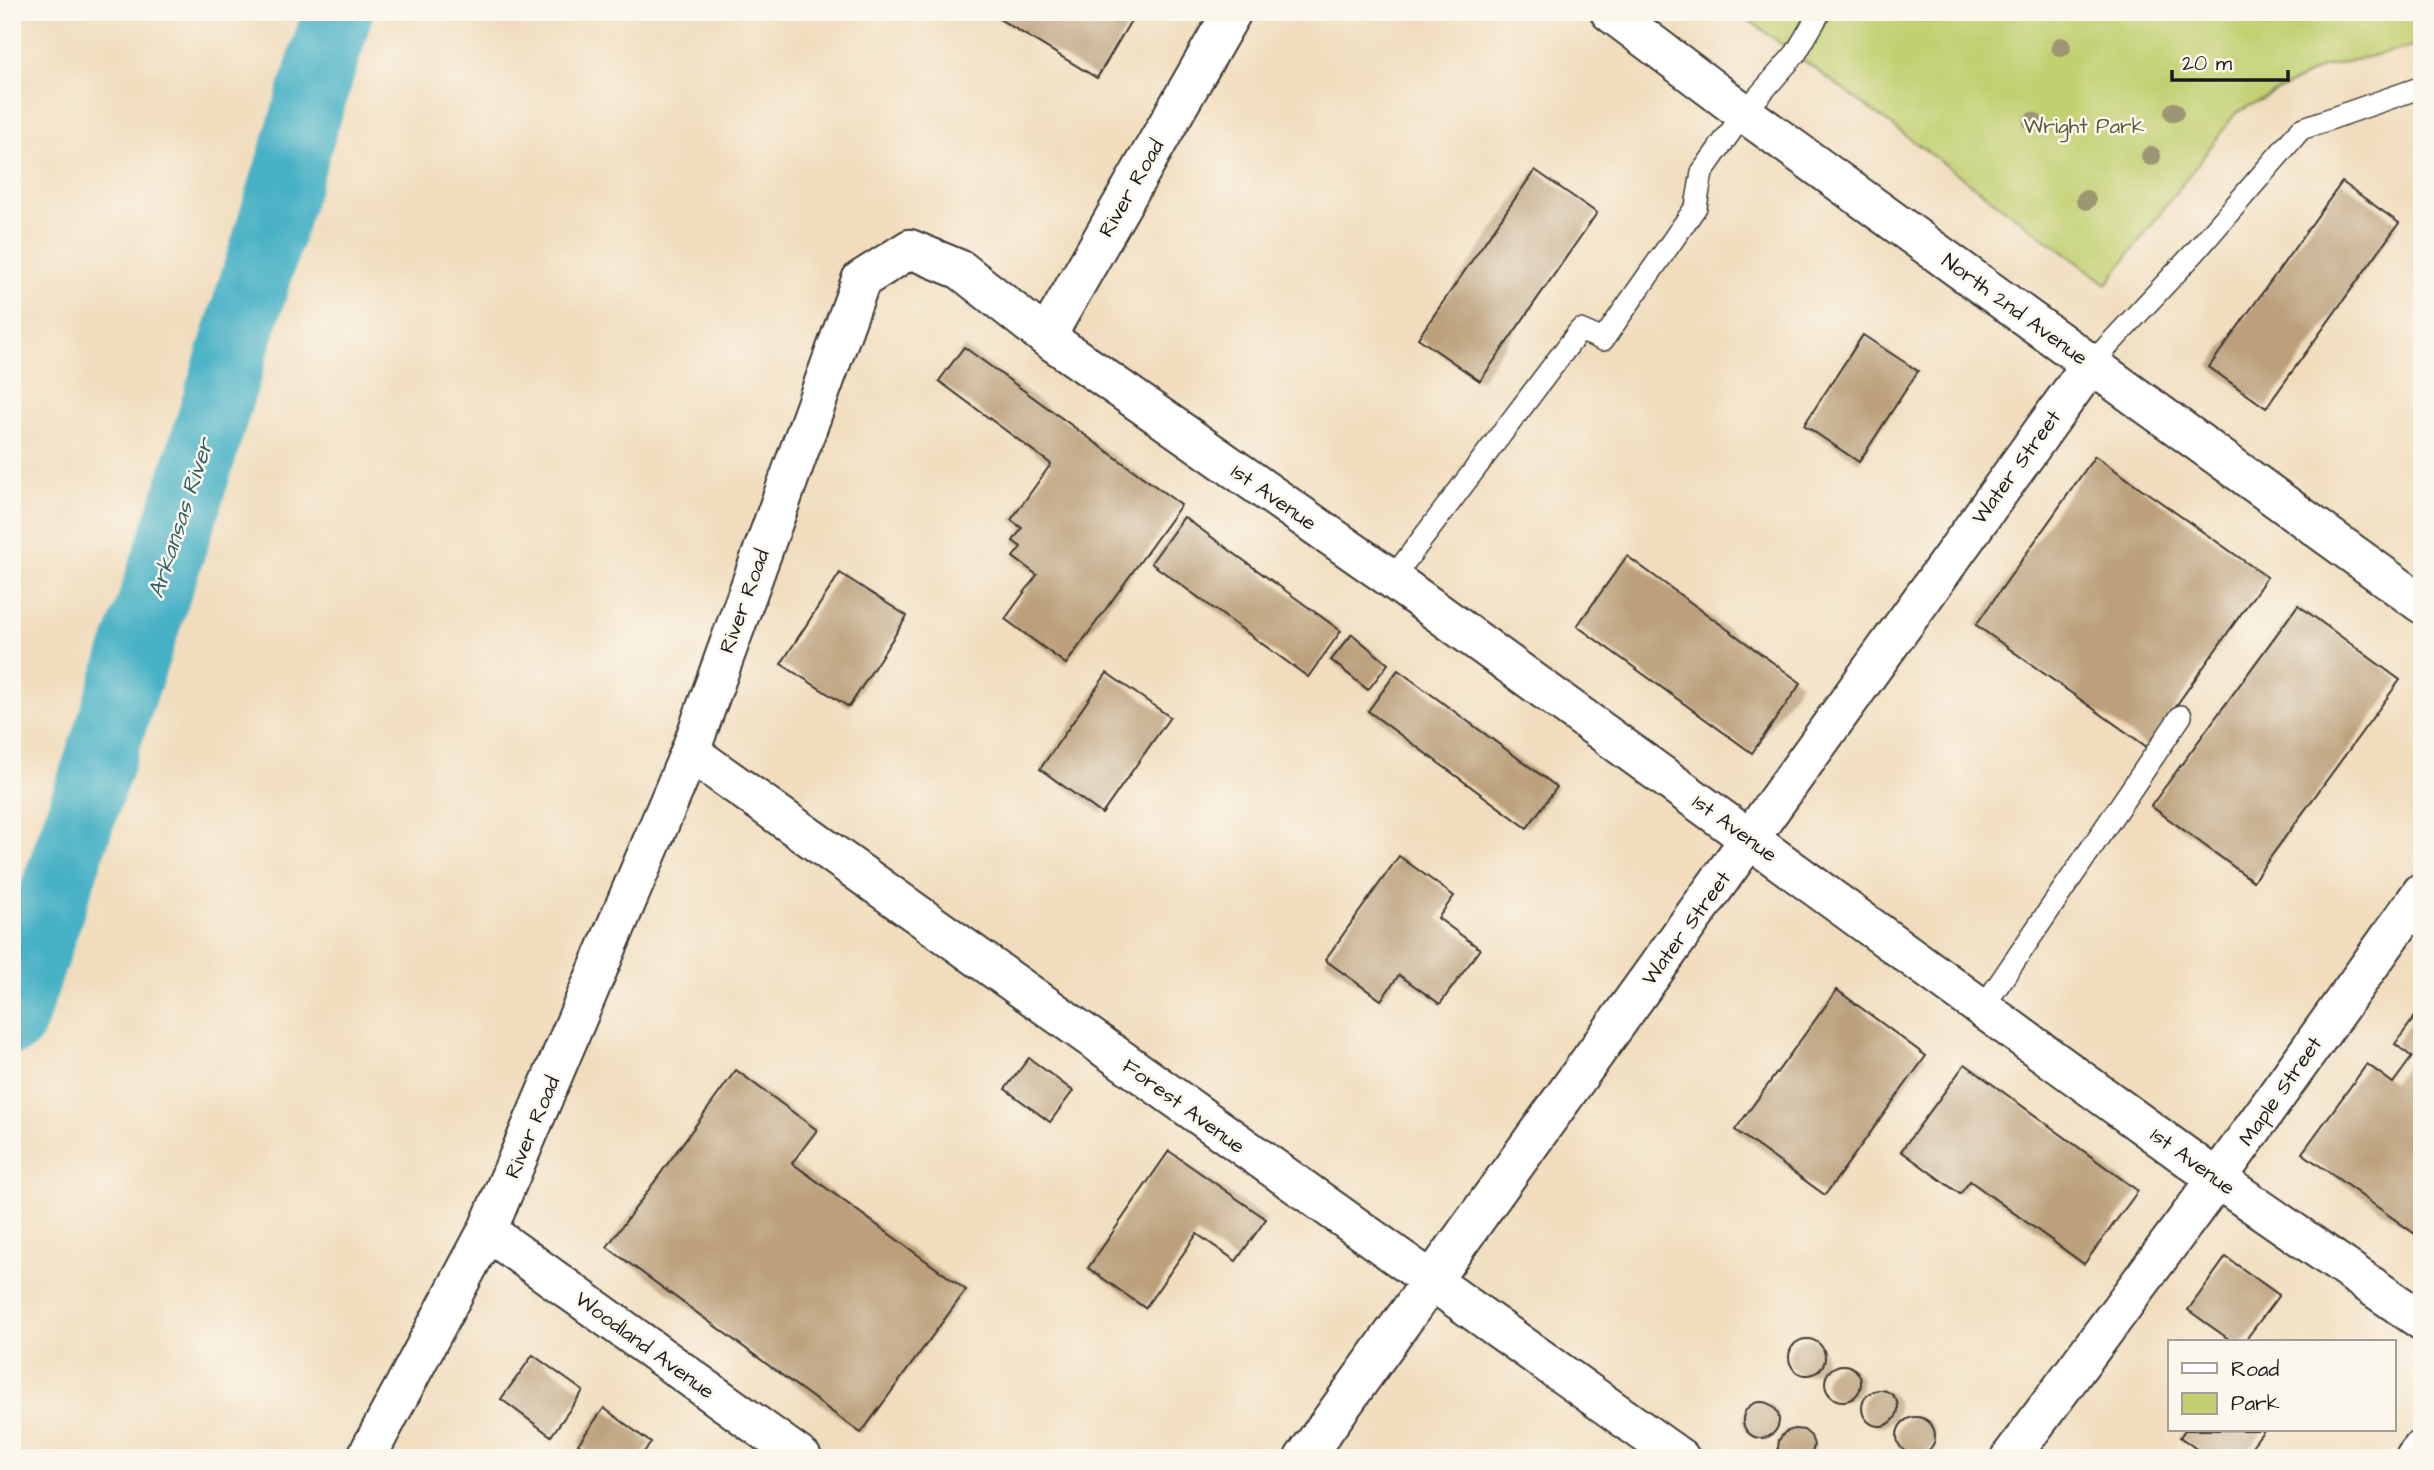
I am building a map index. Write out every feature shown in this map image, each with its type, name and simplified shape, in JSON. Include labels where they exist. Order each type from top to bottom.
[{"type":"street","name":"River Road","points":[[366,1458],[487,1231],[690,752],[861,280],[910,249],[961,270],[1046,337],[1232,12]]},
{"type":"street","name":"North 2nd Avenue","points":[[1610,12],[1744,113],[2422,604]]},
{"type":"street","name":"1st Avenue","points":[[1046,337],[1392,579],[2217,1179],[2422,1321]]},
{"type":"street","name":"Water Street","points":[[1304,1458],[2091,364]]},
{"type":"street","name":"Forest Avenue","points":[[690,752],[1680,1458]]},
{"type":"street","name":"Maple Street","points":[[2011,1458],[2217,1179],[2422,892]]},
{"type":"street","name":"Woodland Avenue","points":[[487,1231],[803,1458]]},
{"type":"street","points":[[2415,1458],[2422,1449]]},
{"type":"lane","points":[[1392,579],[1580,330],[1603,340],[1696,207],[1702,172],[1744,113],[1796,53],[1820,12]]},
{"type":"lane","points":[[2091,364],[2196,251],[2301,129],[2422,87]]},
{"type":"lane","points":[[1982,1009],[2181,716]]},
{"type":"green space","name":"Wright Park","points":[[1738,12],[2422,12],[2422,45],[2323,67],[2236,113],[2107,284]]},
{"type":"building","points":[[1136,12],[1097,78],[991,14]]},
{"type":"building","points":[[1535,170],[1597,213],[1480,381],[1418,338]]},
{"type":"building","points":[[2342,182],[2399,223],[2266,408],[2209,367]]},
{"type":"building","points":[[1863,335],[1918,371],[1859,462],[1804,425]]},
{"type":"building","points":[[964,347],[1181,505],[1066,664],[1005,619],[1037,575],[1013,557],[1021,547],[1013,541],[1022,528],[1011,520],[1051,464],[939,381]]},
{"type":"building","points":[[2095,456],[2267,577],[2147,747],[1976,625]]},
{"type":"building","points":[[1184,517],[1341,631],[1308,677],[1151,563]]},
{"type":"building","points":[[1627,556],[1801,683],[1752,753],[1577,626]]},
{"type":"building","points":[[840,573],[907,616],[849,707],[781,664]]},
{"type":"building","points":[[2298,605],[2400,680],[2253,881],[2151,806]]},
{"type":"building","points":[[1352,634],[1388,664],[1368,690],[1331,660]]},
{"type":"building","points":[[1398,670],[1557,787],[1527,828],[1368,711]]},
{"type":"building","points":[[1107,673],[1170,717],[1102,814],[1040,769]]},
{"type":"building","points":[[1399,856],[1454,896],[1438,918],[1480,949],[1440,1004],[1399,975],[1381,1000],[1325,960]]},
{"type":"building","points":[[1837,990],[1926,1056],[1825,1195],[1735,1130]]},
{"type":"building","points":[[2422,1007],[2422,1239],[2302,1153],[2367,1064],[2393,1083],[2412,1057],[2395,1044]]},
{"type":"building","points":[[1029,1058],[1073,1091],[1050,1122],[1005,1089]]},
{"type":"building","points":[[1965,1064],[2138,1191],[2084,1264],[1970,1181],[1960,1194],[1901,1151]]},
{"type":"building","points":[[736,1070],[817,1130],[792,1163],[966,1290],[861,1433],[607,1247]]},
{"type":"building","points":[[1169,1151],[1266,1219],[1236,1261],[1197,1234],[1145,1308],[1088,1268]]},
{"type":"building","points":[[2226,1257],[2279,1295],[2245,1340],[2230,1340],[2188,1310]]},
{"type":"building","points":[[1807,1339],[1820,1344],[1825,1357],[1820,1370],[1807,1375],[1794,1370],[1789,1357],[1794,1344]]},
{"type":"building","points":[[533,1355],[583,1391],[551,1436],[501,1399]]},
{"type":"building","points":[[1843,1365],[1856,1370],[1861,1383],[1856,1396],[1843,1401],[1830,1396],[1825,1383],[1830,1370]]},
{"type":"building","points":[[1880,1390],[1893,1395],[1898,1408],[1893,1421],[1880,1426],[1867,1421],[1862,1408],[1867,1395]]},
{"type":"building","points":[[1761,1402],[1774,1407],[1779,1420],[1774,1433],[1761,1438],[1748,1433],[1743,1420],[1748,1407]]},
{"type":"building","points":[[604,1408],[651,1443],[639,1458],[596,1458],[578,1444]]},
{"type":"building","points":[[1916,1417],[1929,1423],[1935,1436],[1929,1449],[1916,1455],[1903,1449],[1897,1436],[1903,1423]]},
{"type":"building","points":[[1804,1430],[1811,1436],[1814,1445],[1811,1458],[1781,1458],[1779,1440],[1785,1432]]},
{"type":"building","points":[[2184,1432],[2262,1432],[2243,1458],[2209,1458],[2180,1437]]},
{"type":"waterway","name":"Arkansas River","points":[[12,1020],[186,503],[338,12]]}]
